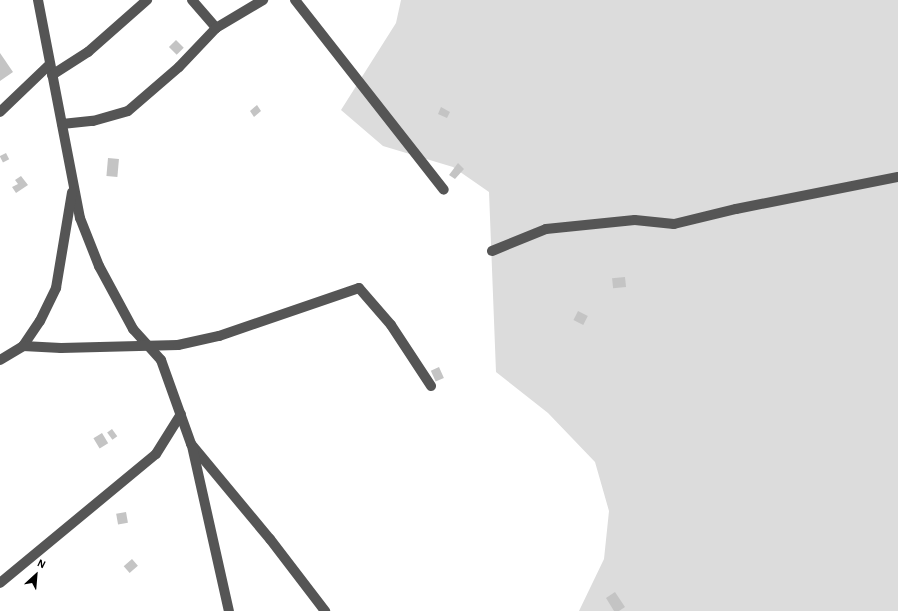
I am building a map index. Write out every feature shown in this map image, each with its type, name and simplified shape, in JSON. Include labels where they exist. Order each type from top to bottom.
[{"type":"street","points":[[38,0],[72,168],[73,186],[80,218],[99,266],[134,329],[151,346],[161,360],[191,444],[229,611]]},
{"type":"street","points":[[52,75],[88,52],[147,0]]},
{"type":"street","points":[[192,0],[216,28]]},
{"type":"street","points":[[62,124],[93,121],[128,111],[179,67],[216,28],[263,0]]},
{"type":"street","points":[[295,0],[444,190]]},
{"type":"street","points":[[0,112],[50,64]]},
{"type":"street","points":[[492,251],[546,230],[635,220],[674,224],[736,209],[898,177]]},
{"type":"street","points":[[0,360],[23,346],[40,321],[56,288],[73,186]]},
{"type":"street","points":[[23,346],[61,348],[140,344],[151,346],[178,345],[219,336],[358,288],[391,325],[431,386]]},
{"type":"street","points":[[0,583],[156,454],[181,414]]},
{"type":"street","points":[[191,444],[270,539],[325,611]]},
{"type":"shaded area","points":[[401,0],[898,0],[898,611],[579,611],[604,559],[609,511],[595,462],[548,413],[496,372],[489,192],[453,167],[383,146],[341,110],[396,23]]},
{"type":"building","points":[[176,40],[184,48],[177,55],[169,47]]},
{"type":"building","points":[[0,53],[13,72],[0,81]]},
{"type":"building","points":[[257,105],[261,111],[254,117],[250,111]]},
{"type":"building","points":[[441,107],[450,112],[447,118],[438,114]]},
{"type":"building","points":[[6,153],[9,159],[3,162],[0,156]]},
{"type":"building","points":[[108,158],[119,159],[117,177],[106,176]]},
{"type":"building","points":[[458,163],[464,169],[455,179],[449,175]]},
{"type":"building","points":[[21,176],[28,185],[16,193],[12,187],[18,184],[15,180]]},
{"type":"building","points":[[625,277],[626,287],[613,288],[612,278]]},
{"type":"building","points":[[578,311],[588,316],[583,325],[573,320]]},
{"type":"building","points":[[439,367],[444,378],[436,382],[431,371]]},
{"type":"building","points":[[112,429],[117,436],[112,440],[107,433]]},
{"type":"building","points":[[102,433],[108,443],[100,448],[93,438]]},
{"type":"building","points":[[126,512],[128,523],[118,525],[116,514]]},
{"type":"building","points":[[132,559],[138,566],[130,573],[124,566]]},
{"type":"building","points":[[615,592],[625,607],[619,611],[614,611],[606,598]]}]
